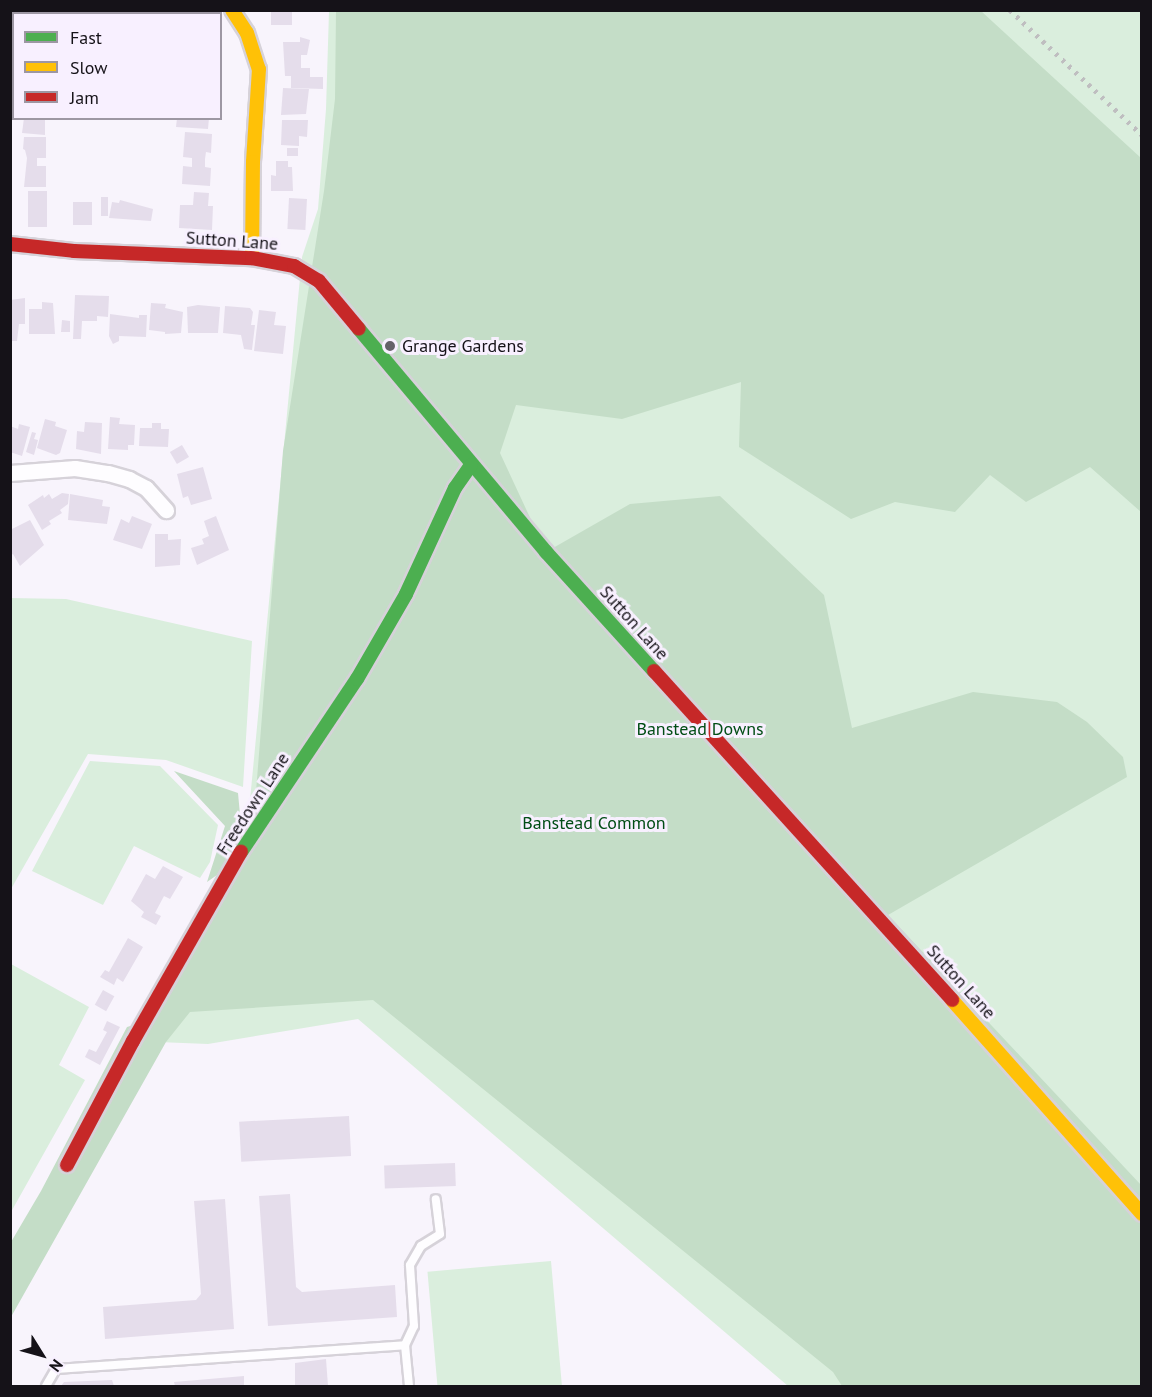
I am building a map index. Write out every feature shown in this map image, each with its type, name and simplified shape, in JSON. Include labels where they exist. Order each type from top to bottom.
[{"type":"main road","points":[[232,10],[247,33],[259,69],[253,162],[252,258]]},
{"type":"main road","name":"Sutton Lane","points":[[10,244],[74,251],[252,258],[282,262],[306,272],[319,281],[471,465],[569,577],[918,962],[1142,1214]]},
{"type":"main road","name":"Freedown Lane","points":[[67,1165],[132,1041],[256,826],[266,817],[363,669],[406,594],[455,488],[471,465]]},
{"type":"street","points":[[10,473],[75,468],[108,473],[129,479],[146,488],[166,510]]},
{"type":"lane","points":[[409,1386],[405,1345],[414,1326],[410,1265],[421,1245],[440,1234],[436,1199]]},
{"type":"lane","points":[[46,1386],[56,1368],[405,1345]]},
{"type":"green space","name":"Banstead Common","points":[[329,11],[1141,11],[1141,1386],[788,1386],[358,1019],[208,1044],[133,1041],[248,821],[302,257],[318,209],[326,109]]},
{"type":"green space","name":"Banstead Common","points":[[336,11],[981,11],[1141,158],[1141,512],[1090,467],[1026,502],[990,475],[955,512],[895,502],[851,519],[739,447],[741,382],[622,419],[516,405],[500,453],[546,552],[630,504],[720,496],[824,595],[852,728],[973,692],[1057,702],[1087,722],[1123,757],[1127,777],[888,915],[1141,1185],[1141,1386],[842,1386],[833,1372],[373,1000],[190,1012],[166,1042],[11,1317],[11,1242],[41,1191],[127,1027],[151,1020],[252,842],[283,451],[324,191],[335,99]]},
{"type":"green space","points":[[11,598],[66,599],[252,641],[243,787],[166,760],[88,754],[11,889]]},
{"type":"green space","points":[[90,761],[160,766],[218,825],[210,862],[200,878],[134,846],[103,905],[32,871]]},
{"type":"green space","points":[[174,771],[238,793],[242,836],[217,875],[207,882],[225,826]]},
{"type":"green space","points":[[11,964],[89,1007],[59,1065],[85,1080],[11,1212]]},
{"type":"green space","points":[[551,1261],[562,1386],[437,1386],[427,1272]]},
{"type":"building","points":[[157,10],[189,10],[189,12],[157,12]]},
{"type":"building","points":[[271,10],[292,10],[292,25],[271,25]]},
{"type":"building","points":[[300,37],[310,40],[307,55],[301,55],[301,68],[310,68],[310,77],[323,77],[323,89],[291,88],[291,76],[285,76],[283,42],[300,42]]},
{"type":"building","points":[[283,88],[309,89],[306,114],[281,115]]},
{"type":"building","points":[[24,120],[45,120],[45,135],[22,133]]},
{"type":"building","points":[[177,120],[209,120],[208,129],[176,127]]},
{"type":"building","points":[[282,120],[308,120],[307,137],[299,136],[299,146],[281,145]]},
{"type":"building","points":[[185,132],[212,134],[211,153],[206,152],[205,159],[205,167],[211,168],[210,186],[182,184],[183,166],[192,167],[192,158],[183,157]]},
{"type":"building","points":[[24,137],[46,137],[46,158],[37,158],[37,166],[46,166],[46,187],[24,187],[27,158],[23,149]]},
{"type":"building","points":[[287,148],[298,148],[298,156],[287,156]]},
{"type":"building","points":[[276,161],[288,161],[288,167],[292,167],[293,191],[271,191],[271,175],[276,176]]},
{"type":"building","points":[[28,191],[47,191],[47,227],[28,227]]},
{"type":"building","points":[[194,192],[209,193],[208,206],[213,206],[212,230],[179,228],[180,205],[193,205]]},
{"type":"building","points":[[101,197],[108,197],[108,216],[101,216]]},
{"type":"building","points":[[289,198],[307,199],[305,230],[287,229]]},
{"type":"building","points":[[120,200],[153,209],[151,221],[109,218],[112,202],[119,203]]},
{"type":"building","points":[[73,202],[92,202],[92,225],[73,225]]},
{"type":"building","points":[[75,295],[109,296],[108,317],[97,316],[97,321],[82,321],[81,339],[73,339]]},
{"type":"building","points":[[25,298],[25,324],[19,324],[17,341],[10,341],[10,300]]},
{"type":"building","points":[[42,302],[53,303],[55,334],[29,334],[29,309],[42,309]]},
{"type":"building","points":[[151,303],[166,304],[165,308],[183,312],[181,333],[165,334],[165,332],[149,330]]},
{"type":"building","points":[[198,305],[220,307],[218,333],[188,333],[187,307]]},
{"type":"building","points":[[225,306],[250,308],[253,312],[251,325],[255,325],[252,350],[244,349],[241,335],[223,333]]},
{"type":"building","points":[[259,310],[276,312],[274,325],[286,326],[283,354],[254,351]]},
{"type":"building","points":[[110,314],[139,318],[139,315],[147,315],[146,337],[119,336],[119,341],[113,344],[109,336]]},
{"type":"building","points":[[62,320],[70,321],[70,332],[61,332]]},
{"type":"building","points":[[110,417],[120,418],[119,424],[135,425],[134,445],[128,445],[128,450],[108,449]]},
{"type":"building","points":[[45,419],[56,422],[55,426],[67,430],[60,453],[56,455],[37,448]]},
{"type":"building","points":[[85,422],[102,423],[101,454],[76,449],[77,431],[84,432]]},
{"type":"building","points":[[152,423],[161,423],[161,429],[169,429],[168,447],[139,446],[140,428],[152,428]]},
{"type":"building","points":[[19,424],[30,427],[22,456],[10,452],[10,426],[18,429]]},
{"type":"building","points":[[32,432],[36,433],[34,439],[38,440],[34,455],[26,452]]},
{"type":"building","points":[[182,445],[189,457],[177,464],[170,452]]},
{"type":"building","points":[[203,467],[212,499],[191,505],[188,496],[183,498],[177,474]]},
{"type":"building","points":[[62,493],[69,494],[68,504],[60,510],[62,513],[49,521],[51,524],[42,530],[28,505],[43,495],[44,498],[49,494],[52,499]]},
{"type":"building","points":[[70,494],[103,500],[102,506],[110,507],[107,524],[68,520]]},
{"type":"building","points":[[132,516],[152,524],[142,549],[113,540],[121,519],[129,523]]},
{"type":"building","points":[[216,516],[229,550],[197,565],[191,548],[204,544],[202,539],[209,536],[204,521]]},
{"type":"building","points":[[30,520],[44,545],[20,566],[13,554],[10,556],[10,530]]},
{"type":"building","points":[[155,534],[168,534],[168,540],[181,539],[180,565],[155,567]]},
{"type":"building","points":[[163,866],[183,877],[170,899],[164,896],[155,913],[161,916],[156,925],[141,917],[144,912],[131,901],[146,874],[155,879]]},
{"type":"building","points":[[128,938],[143,947],[123,982],[117,978],[114,985],[100,977],[105,970],[109,972]]},
{"type":"building","points":[[103,990],[114,996],[106,1011],[95,1005]]},
{"type":"building","points":[[107,1021],[120,1027],[100,1065],[85,1057],[89,1049],[96,1052],[107,1032],[103,1030]]},
{"type":"building","points":[[349,1116],[351,1156],[241,1162],[239,1122]]},
{"type":"building","points":[[455,1163],[456,1186],[385,1188],[384,1165]]},
{"type":"building","points":[[290,1194],[296,1287],[302,1292],[395,1285],[397,1317],[268,1326],[259,1196]]},
{"type":"building","points":[[225,1199],[234,1329],[105,1339],[103,1307],[196,1300],[201,1294],[194,1201]]},
{"type":"building","points":[[326,1359],[328,1386],[295,1386],[295,1363]]},
{"type":"building","points":[[244,1376],[244,1386],[175,1386],[174,1382]]},
{"type":"building","points":[[112,1380],[114,1386],[61,1386],[64,1382]]},
{"type":"railway","points":[[1010,10],[1142,135]]},
{"type":"traffic: fast","points":[[359,329],[546,552],[654,671]]},
{"type":"traffic: fast","points":[[241,852],[357,679],[406,594],[455,488],[471,465]]},
{"type":"traffic: slow","points":[[232,10],[247,33],[259,69],[253,162],[252,258]]},
{"type":"traffic: slow","points":[[952,1000],[1142,1214]]},
{"type":"traffic: jam","points":[[10,244],[74,251],[252,258],[294,266],[319,281],[359,329]]},
{"type":"traffic: jam","points":[[654,671],[952,1000]]},
{"type":"traffic: jam","points":[[67,1165],[133,1041],[241,852]]},
{"type":"place","name":"Grange Gardens","points":[[390,346]]},
{"type":"park label","name":"Banstead Downs","points":[[700,729]]}]
